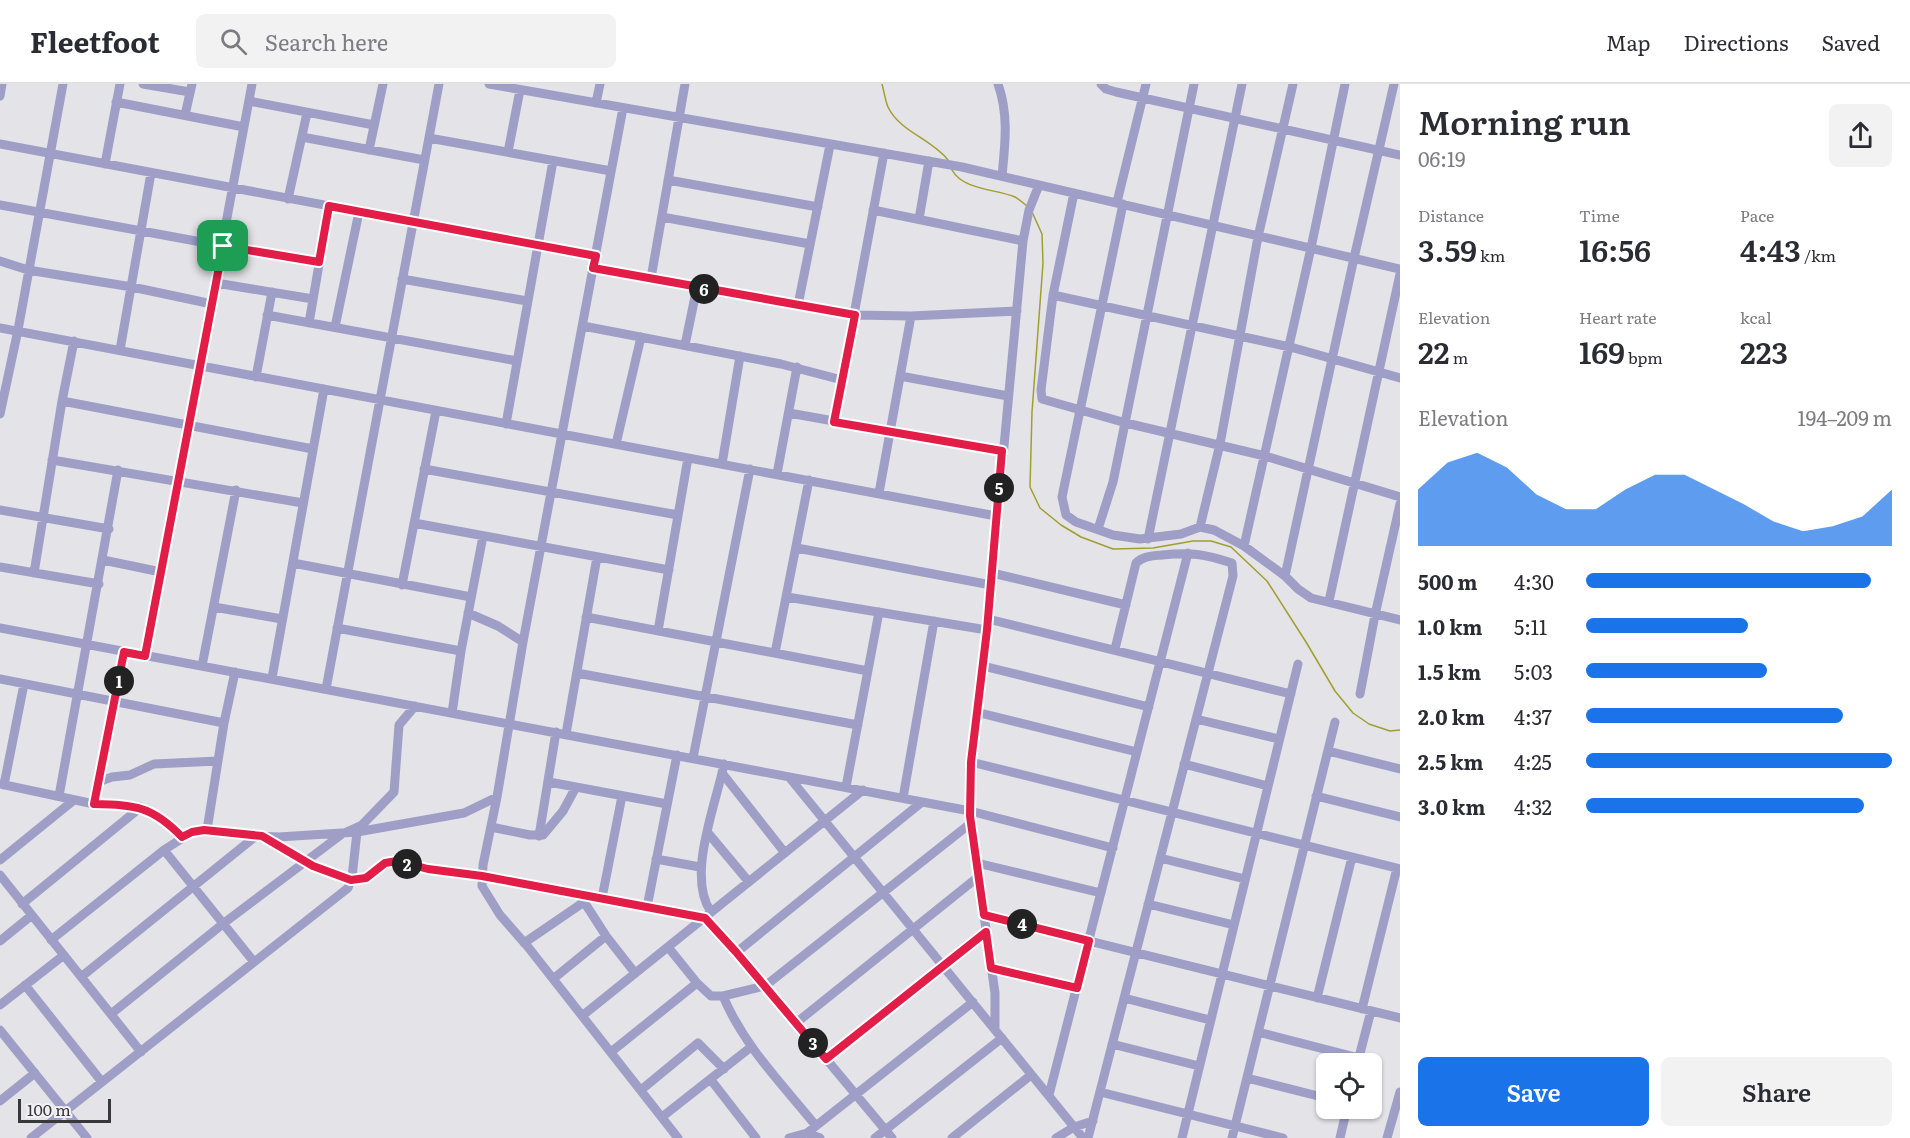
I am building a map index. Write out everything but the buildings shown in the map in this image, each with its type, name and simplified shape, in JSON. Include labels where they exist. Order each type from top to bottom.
[{"type":"street","points":[[0,96],[2,84]]},
{"type":"street","points":[[0,414],[18,330],[63,84]]},
{"type":"street","points":[[105,164],[120,84]]},
{"type":"street","points":[[143,84],[191,88],[185,115]]},
{"type":"street","points":[[145,656],[252,84]]},
{"type":"street","points":[[369,150],[383,84]]},
{"type":"street","points":[[326,689],[439,84]]},
{"type":"street","points":[[489,84],[520,90],[543,89],[596,103],[962,167],[1400,269]]},
{"type":"street","points":[[596,103],[600,84]]},
{"type":"street","points":[[651,278],[686,84]]},
{"type":"street","points":[[999,84],[1006,117],[1002,176]]},
{"type":"street","points":[[1101,84],[1106,89],[1188,109],[1400,155]]},
{"type":"street","points":[[1146,84],[1062,497],[1065,515],[1076,522],[1113,535],[1149,538],[1181,534],[1200,527],[1214,530],[1244,546],[1285,576],[1302,594],[1400,620]]},
{"type":"street","points":[[1098,529],[1113,482],[1126,423],[1194,84]]},
{"type":"street","points":[[1149,538],[1242,84]]},
{"type":"street","points":[[1200,527],[1220,444],[1258,237],[1293,84]]},
{"type":"street","points":[[1244,546],[1311,249],[1345,84]]},
{"type":"street","points":[[1285,576],[1378,150],[1396,97],[1394,84]]},
{"type":"street","points":[[508,152],[520,90]]},
{"type":"street","points":[[116,102],[244,127]]},
{"type":"street","points":[[249,102],[374,125]]},
{"type":"street","points":[[623,108],[523,642],[483,865],[482,886],[500,915],[554,979],[678,1138]]},
{"type":"street","points":[[288,199],[307,112]]},
{"type":"street","points":[[302,137],[424,160]]},
{"type":"street","points":[[429,138],[611,171]]},
{"type":"street","points":[[0,144],[596,256]]},
{"type":"street","points":[[798,305],[830,145]]},
{"type":"street","points":[[834,422],[884,153]]},
{"type":"street","points":[[506,424],[553,160]]},
{"type":"street","points":[[919,219],[931,162]]},
{"type":"street","points":[[120,350],[151,173]]},
{"type":"street","points":[[668,180],[818,207]]},
{"type":"street","points":[[998,1034],[995,993],[971,823],[971,762],[987,630],[1023,241],[1029,210],[1038,185]]},
{"type":"street","points":[[1074,193],[1053,295],[1041,396],[1046,402],[1265,456],[1400,497]]},
{"type":"street","points":[[0,204],[38,213],[319,262]]},
{"type":"street","points":[[309,322],[329,206]]},
{"type":"street","points":[[873,210],[1023,241]]},
{"type":"street","points":[[335,327],[359,212]]},
{"type":"street","points":[[662,217],[810,244]]},
{"type":"street","points":[[0,261],[28,270],[132,287],[212,304]]},
{"type":"street","points":[[593,268],[855,315],[911,316],[1017,311]]},
{"type":"street","points":[[1329,602],[1400,274]]},
{"type":"street","points":[[402,279],[527,301]]},
{"type":"street","points":[[216,283],[313,299]]},
{"type":"street","points":[[685,345],[697,287]]},
{"type":"street","points":[[256,377],[272,292]]},
{"type":"street","points":[[1053,295],[1332,357],[1400,378]]},
{"type":"street","points":[[267,315],[517,361]]},
{"type":"street","points":[[879,493],[911,316]]},
{"type":"street","points":[[583,327],[797,367],[842,380]]},
{"type":"street","points":[[0,328],[996,516]]},
{"type":"street","points":[[616,444],[641,337]]},
{"type":"street","points":[[34,573],[74,341]]},
{"type":"street","points":[[722,464],[740,356]]},
{"type":"street","points":[[777,474],[797,367]]},
{"type":"street","points":[[900,376],[1008,396]]},
{"type":"street","points":[[272,678],[324,389]]},
{"type":"street","points":[[62,401],[313,449]]},
{"type":"street","points":[[402,585],[436,411]]},
{"type":"street","points":[[789,414],[1002,451]]},
{"type":"street","points":[[658,631],[688,458]]},
{"type":"street","points":[[52,460],[303,503]]},
{"type":"street","points":[[693,758],[750,469]]},
{"type":"street","points":[[59,796],[118,470]]},
{"type":"street","points":[[424,470],[678,515]]},
{"type":"street","points":[[776,653],[809,480]]},
{"type":"street","points":[[202,666],[236,490]]},
{"type":"street","points":[[1360,694],[1400,504]]},
{"type":"street","points":[[0,510],[109,529]]},
{"type":"street","points":[[414,524],[669,570]]},
{"type":"street","points":[[452,713],[461,651],[483,536]]},
{"type":"street","points":[[797,548],[991,585]]},
{"type":"street","points":[[1048,1095],[1188,553]]},
{"type":"street","points":[[1088,1138],[1208,673],[1234,568],[1232,563],[1206,555],[1188,553],[1140,559],[1136,563],[1115,649]]},
{"type":"street","points":[[539,836],[549,782],[576,673],[597,557]]},
{"type":"street","points":[[103,560],[161,572]]},
{"type":"street","points":[[292,562],[471,597]]},
{"type":"street","points":[[0,567],[99,584]]},
{"type":"street","points":[[992,573],[1126,605]]},
{"type":"street","points":[[787,597],[987,630]]},
{"type":"street","points":[[214,607],[282,619]]},
{"type":"street","points":[[846,787],[879,612]]},
{"type":"street","points":[[468,613],[498,626],[523,642]]},
{"type":"street","points":[[586,617],[868,671]]},
{"type":"street","points":[[988,619],[1290,694]]},
{"type":"street","points":[[903,798],[934,621]]},
{"type":"street","points":[[0,628],[693,758],[723,769],[789,777],[970,811],[1113,848]]},
{"type":"street","points":[[337,628],[461,651]]},
{"type":"street","points":[[94,804],[124,652]]},
{"type":"street","points":[[1182,1138],[1298,664]]},
{"type":"street","points":[[983,666],[1149,707]]},
{"type":"street","points":[[207,830],[224,723],[235,672]]},
{"type":"street","points":[[576,673],[858,725]]},
{"type":"street","points":[[0,680],[224,723]]},
{"type":"street","points":[[24,684],[2,785],[94,804],[141,807],[163,820],[182,837]]},
{"type":"street","points":[[111,1014],[224,923],[342,834],[362,825],[394,792],[399,726],[415,706]]},
{"type":"street","points":[[976,712],[1137,752]]},
{"type":"street","points":[[1196,719],[1279,739]]},
{"type":"street","points":[[1232,1138],[1335,722]]},
{"type":"street","points":[[1328,751],[1400,770]]},
{"type":"street","points":[[646,908],[677,755]]},
{"type":"street","points":[[98,782],[112,777],[130,775],[154,764],[218,761]]},
{"type":"street","points":[[971,762],[1398,868],[1366,1010],[1359,1053]]},
{"type":"street","points":[[1185,764],[1268,786]]},
{"type":"street","points":[[723,769],[700,867],[703,896],[708,915],[736,952],[889,1134]]},
{"type":"street","points":[[723,769],[786,853]]},
{"type":"street","points":[[789,777],[1083,1138]]},
{"type":"street","points":[[549,782],[667,804]]},
{"type":"street","points":[[491,827],[539,836],[559,818],[576,787]]},
{"type":"street","points":[[582,1016],[863,790]]},
{"type":"street","points":[[602,898],[622,796]]},
{"type":"street","points":[[1316,796],[1400,817]]},
{"type":"street","points":[[51,940],[164,850],[192,832],[207,830],[259,836],[342,834],[464,813],[497,797]]},
{"type":"street","points":[[0,860],[74,800]]},
{"type":"street","points":[[736,952],[922,802]]},
{"type":"street","points":[[22,904],[141,807]]},
{"type":"street","points":[[668,947],[708,994],[723,996],[765,986],[971,823]]},
{"type":"street","points":[[31,1138],[344,891],[351,880],[357,832]]},
{"type":"street","points":[[708,833],[749,882]]},
{"type":"street","points":[[259,836],[305,862],[351,880],[366,878],[385,863],[393,861],[428,869],[482,876],[581,898],[602,898],[646,908],[708,915]]},
{"type":"street","points":[[81,977],[259,836]]},
{"type":"street","points":[[164,850],[254,962]]},
{"type":"street","points":[[1317,998],[1352,857]]},
{"type":"street","points":[[1160,858],[1245,879]]},
{"type":"street","points":[[656,859],[700,867]]},
{"type":"street","points":[[977,863],[1101,893]]},
{"type":"street","points":[[0,875],[141,1052]]},
{"type":"street","points":[[796,1023],[978,877]]},
{"type":"street","points":[[581,898],[635,974]]},
{"type":"street","points":[[524,943],[581,898]]},
{"type":"street","points":[[1148,904],[1234,925]]},
{"type":"street","points":[[0,941],[32,915]]},
{"type":"street","points":[[984,915],[1400,1018]]},
{"type":"street","points":[[826,1059],[986,932]]},
{"type":"street","points":[[554,979],[606,936]]},
{"type":"street","points":[[0,1005],[64,955]]},
{"type":"street","points":[[991,968],[1077,988]]},
{"type":"street","points":[[611,1052],[697,983]]},
{"type":"street","points":[[25,985],[102,1082]]},
{"type":"street","points":[[723,996],[751,1047],[816,1126]]},
{"type":"street","points":[[1124,998],[1210,1020]]},
{"type":"street","points":[[789,1138],[807,1133],[973,1002]]},
{"type":"street","points":[[0,1030],[87,1138]]},
{"type":"street","points":[[1258,1032],[1330,1053]]},
{"type":"street","points":[[875,1138],[889,1134],[998,1034]]},
{"type":"street","points":[[641,1090],[698,1043],[724,1069]]},
{"type":"street","points":[[1112,1044],[1199,1066]]},
{"type":"street","points":[[662,1117],[751,1047]]},
{"type":"street","points":[[0,1101],[35,1073]]},
{"type":"street","points":[[952,1138],[1031,1075]]},
{"type":"street","points":[[1246,1078],[1316,1096]]},
{"type":"street","points":[[711,1080],[756,1138]]},
{"type":"street","points":[[1100,1092],[1280,1138]]},
{"type":"street","points":[[1387,1138],[1397,1116],[1400,1092]]},
{"type":"street","points":[[1340,1138],[1344,1119]]},
{"type":"street","points":[[1056,1138],[1074,1127],[1093,1120]]},
{"type":"street","points":[[807,1133],[820,1138]]},
{"type":"waterway","points":[[882,84],[893,116],[934,146],[948,160]]},
{"type":"waterway","points":[[952,170],[964,182],[1015,197],[1027,206]]},
{"type":"waterway","points":[[1032,212],[1042,234],[1043,263],[1032,412],[1030,487],[1040,508],[1081,537],[1113,549],[1153,548],[1193,541],[1211,541],[1231,547],[1267,581],[1335,691],[1353,713],[1369,724],[1390,731],[1400,730]]},
{"type":"route","points":[[329,206],[596,256],[593,268],[855,315],[834,422],[1002,451],[987,630],[971,762],[971,823],[984,915],[1089,941],[1077,988],[991,968],[986,932],[826,1059],[705,918],[482,876],[428,869],[397,861],[385,863],[366,878],[351,880],[313,866],[262,836],[198,830],[182,837],[147,809],[126,805],[94,804],[124,652],[145,656],[223,246],[319,262],[329,206]]}]
